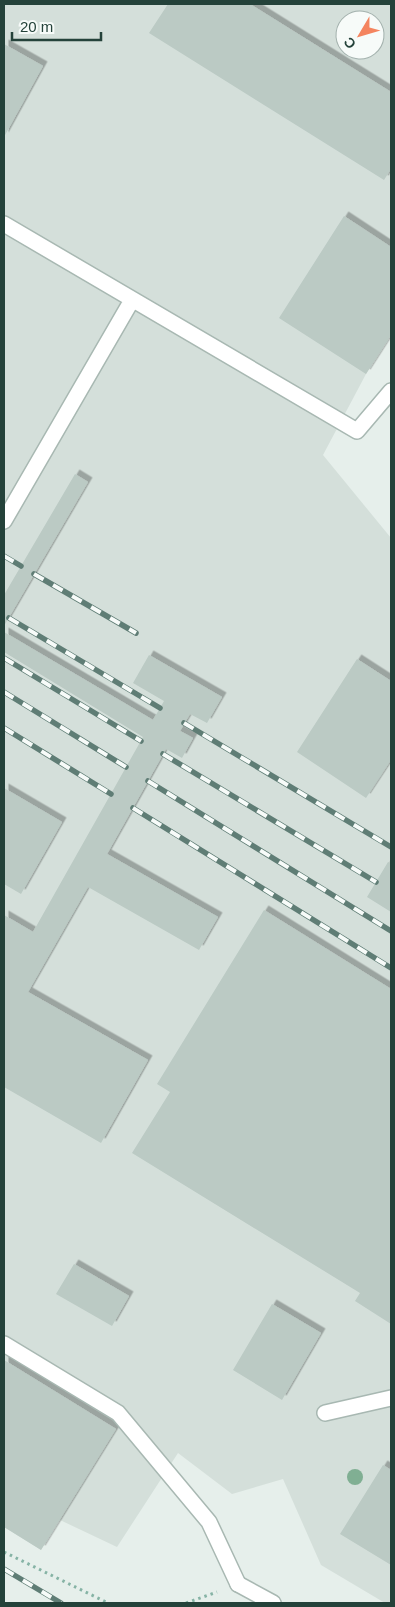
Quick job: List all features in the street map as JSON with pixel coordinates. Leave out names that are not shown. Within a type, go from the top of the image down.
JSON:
[{"type":"street","points":[[4,224],[357,431],[391,391]]},
{"type":"street","points":[[4,521],[132,300]]},
{"type":"street","points":[[4,1344],[118,1413],[209,1522],[238,1584],[273,1603]]},
{"type":"street","points":[[325,1414],[391,1398]]},
{"type":"path","points":[[4,1552],[108,1603]]},
{"type":"path","points":[[186,1603],[238,1584]]},
{"type":"shaded area","points":[[4,4],[391,4],[391,335],[366,374],[323,455],[391,538],[391,1603],[385,1603],[321,1565],[283,1479],[232,1494],[178,1453],[117,1547],[60,1520],[41,1550],[4,1527]]},
{"type":"building","points":[[168,4],[250,4],[335,57],[335,60],[340,60],[391,92],[391,169],[384,180],[149,33]]},
{"type":"building","points":[[4,44],[43,66],[4,137]]},
{"type":"building","points":[[344,216],[391,247],[391,335],[366,374],[279,318]]},
{"type":"building","points":[[75,474],[88,482],[4,626],[4,595]]},
{"type":"building","points":[[4,632],[153,720],[164,701],[133,683],[149,655],[222,697],[207,723],[190,714],[180,731],[193,738],[182,758],[166,749],[107,854],[218,917],[199,950],[88,887],[28,992],[148,1060],[101,1143],[4,1087],[4,915],[33,932],[143,737],[4,652]]},
{"type":"building","points":[[357,659],[391,681],[391,760],[366,798],[297,752]]},
{"type":"building","points":[[4,788],[62,822],[21,894],[4,884]]},
{"type":"building","points":[[388,862],[391,863],[391,912],[367,897]]},
{"type":"building","points":[[264,910],[391,989],[391,1324],[355,1301],[360,1293],[132,1153],[170,1092],[157,1084]]},
{"type":"building","points":[[74,1264],[129,1296],[112,1326],[56,1294]]},
{"type":"building","points":[[272,1304],[321,1333],[282,1400],[233,1370]]},
{"type":"building","points":[[4,1360],[116,1429],[41,1550],[4,1527]]},
{"type":"building","points":[[383,1465],[391,1470],[391,1565],[340,1534]]},
{"type":"railway","points":[[4,556],[21,566]]},
{"type":"railway","points":[[34,574],[136,633]]},
{"type":"railway","points":[[9,618],[160,708]]},
{"type":"railway","points":[[4,658],[141,741]]},
{"type":"railway","points":[[4,692],[126,767]]},
{"type":"railway","points":[[184,723],[391,847]]},
{"type":"railway","points":[[4,728],[111,794]]},
{"type":"railway","points":[[163,754],[376,882]]},
{"type":"railway","points":[[148,781],[391,931]]},
{"type":"railway","points":[[133,808],[391,968]]},
{"type":"railway","points":[[4,1569],[61,1603]]}]
